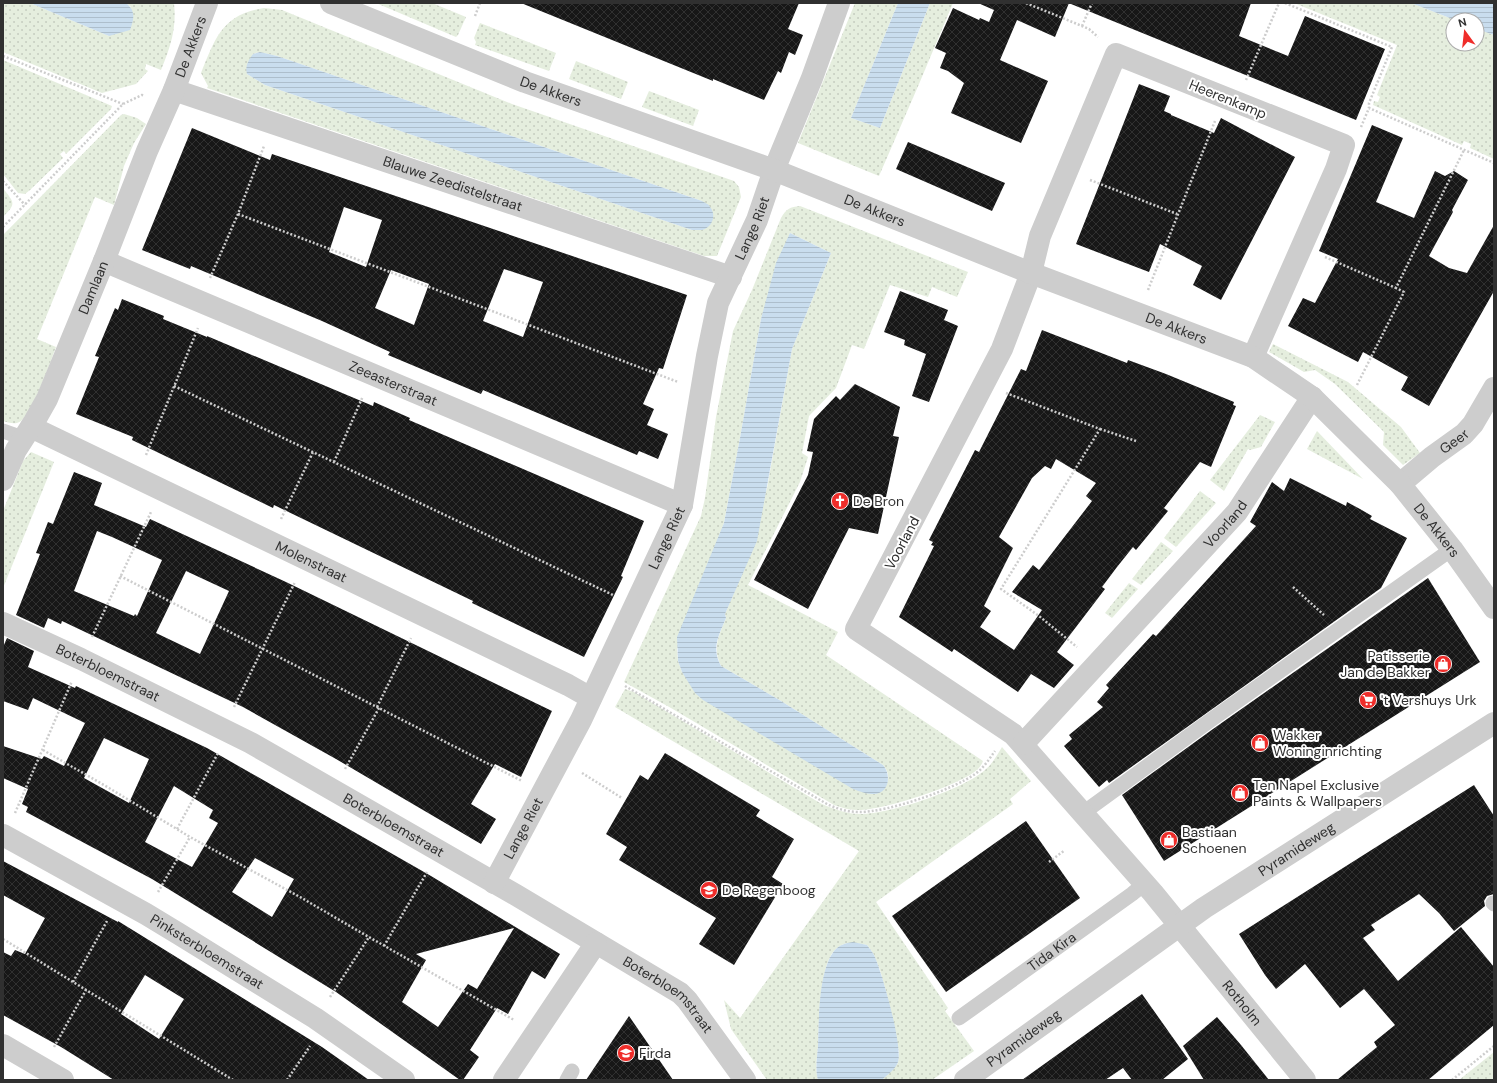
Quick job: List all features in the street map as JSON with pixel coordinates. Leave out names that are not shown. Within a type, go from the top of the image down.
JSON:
[{"type":"street","name":"De Akkers","points":[[174,90],[207,3]]},
{"type":"street","name":"De Akkers","points":[[331,3],[525,82],[774,170],[1031,273],[1252,357],[1312,396],[1400,484],[1446,554],[1494,608]]},
{"type":"street","points":[[774,170],[812,78],[839,3]]},
{"type":"street","name":"Heerenkamp","points":[[1031,273],[1040,236],[1116,54],[1344,145],[1336,169],[1252,357]]},
{"type":"street","name":"Damlaan","points":[[3,480],[16,450],[19,432],[47,399],[104,261],[144,158],[174,90]]},
{"type":"street","name":"Blauwe Zeedistelstraat","points":[[174,90],[731,278]]},
{"type":"street","name":"Lange Riet","points":[[494,883],[565,752],[682,505],[712,329],[718,303],[757,220],[774,170]]},
{"type":"street","name":"Zeeasterstraat","points":[[104,261],[682,505]]},
{"type":"street","name":"Voorland","points":[[1031,273],[1002,349],[856,629],[1013,734],[1092,807]]},
{"type":"street","name":"Geer","points":[[1400,484],[1432,457],[1464,434],[1473,424],[1494,388]]},
{"type":"street","name":"Voorland","points":[[1023,744],[1236,512],[1312,396]]},
{"type":"street","name":"Molenstraat","points":[[19,432],[568,685],[591,698]]},
{"type":"street","name":"Boterbloemstraat","points":[[3,623],[82,659],[251,743],[494,883],[683,996],[745,1080]]},
{"type":"street","name":"Pyramideweg","points":[[965,1080],[1213,902],[1494,723]]},
{"type":"street","points":[[1092,807],[1144,884],[1180,926]]},
{"type":"street","name":"Pinksterbloemstraat","points":[[8,826],[159,922],[315,1018],[404,1080]]},
{"type":"street","name":"Rotholm","points":[[1180,926],[1305,1080]]},
{"type":"street","points":[[504,1080],[596,943]]},
{"type":"street","points":[[3,1045],[63,1080]]},
{"type":"lane","points":[[1092,807],[1446,554]]},
{"type":"lane","name":"Tida Kira","points":[[959,1018],[1144,884]]},
{"type":"path","points":[[475,16],[480,3]]},
{"type":"path","points":[[1026,3],[1082,26],[1092,3]]},
{"type":"path","points":[[1148,290],[1178,214],[1231,100],[1279,3]]},
{"type":"path","points":[[1284,3],[1392,47],[1359,132]]},
{"type":"path","points":[[3,56],[123,104]]},
{"type":"path","points":[[3,227],[123,104],[142,96]]},
{"type":"path","points":[[1369,108],[1494,163]]},
{"type":"path","points":[[210,279],[238,214],[265,141]]},
{"type":"path","points":[[1396,288],[1464,150]]},
{"type":"path","points":[[1067,171],[1178,214]]},
{"type":"path","points":[[3,181],[25,205]]},
{"type":"path","points":[[238,214],[682,384]]},
{"type":"path","points":[[1302,247],[1404,292],[1357,385]]},
{"type":"path","points":[[143,461],[198,328]]},
{"type":"path","points":[[983,384],[1100,430],[1136,441]]},
{"type":"path","points":[[174,386],[619,598]]},
{"type":"path","points":[[334,462],[365,390]]},
{"type":"path","points":[[1098,664],[1039,616],[1001,589],[1100,430]]},
{"type":"path","points":[[278,526],[312,452]]},
{"type":"path","points":[[88,644],[152,507]]},
{"type":"path","points":[[120,576],[264,648],[527,784]]},
{"type":"path","points":[[231,713],[298,576]]},
{"type":"path","points":[[1293,587],[1339,629]]},
{"type":"path","points":[[341,775],[378,708],[414,632]]},
{"type":"path","points":[[8,826],[43,750],[74,675]]},
{"type":"path","points":[[623,684],[827,804],[852,812],[866,812],[885,808],[947,789],[980,771],[997,749]]},
{"type":"path","points":[[177,829],[221,747]]},
{"type":"path","points":[[43,750],[190,837],[300,897],[520,1024]]},
{"type":"path","points":[[580,773],[622,798]]},
{"type":"path","points":[[157,895],[190,837]]},
{"type":"path","points":[[1049,862],[1065,850]]},
{"type":"path","points":[[384,946],[431,866]]},
{"type":"path","points":[[73,982],[110,916]]},
{"type":"path","points":[[328,1000],[369,937]]},
{"type":"path","points":[[3,939],[234,1080]]},
{"type":"path","points":[[54,1049],[86,990]]},
{"type":"path","points":[[286,1080],[313,1041]]},
{"type":"path","points":[[1452,1080],[1494,1046]]},
{"type":"green space","points":[[3,3],[30,3],[109,36],[131,7],[126,3],[174,3],[174,29],[170,46],[161,70],[146,64],[145,69],[148,71],[136,84],[102,93],[3,52]]},
{"type":"green space","points":[[376,3],[432,3],[466,17],[456,37]]},
{"type":"green space","points":[[855,3],[898,3],[851,118],[880,128],[930,3],[953,3],[879,176],[798,143]]},
{"type":"green space","points":[[1294,3],[1411,3],[1445,16],[1445,52],[1485,52],[1485,32],[1494,35],[1494,159],[1470,148],[1471,144],[1464,141],[1462,145],[1373,105],[1374,101],[1378,102],[1380,97],[1377,95],[1397,45]]},
{"type":"green space","points":[[264,8],[282,10],[512,104],[734,181],[739,187],[741,197],[717,256],[704,256],[207,88],[208,86],[201,73],[216,38],[230,22],[250,11]],"holes":[[[259,52],[277,56],[702,201],[692,230],[265,85],[247,74],[253,54]]]},
{"type":"green space","points":[[480,23],[556,53],[549,71],[475,45],[476,42],[474,38]]},
{"type":"green space","points":[[3,60],[112,106],[111,109],[66,154],[64,151],[60,154],[63,158],[25,194],[18,193],[3,174]]},
{"type":"green space","points":[[576,61],[628,82],[621,99],[569,79]]},
{"type":"green space","points":[[649,91],[699,110],[693,126],[642,107]]},
{"type":"green space","points":[[124,114],[137,118],[146,124],[134,143],[124,166],[114,205],[95,197],[37,339],[56,347],[36,397],[26,416],[21,421],[10,423],[3,421],[3,235],[121,115]]},
{"type":"green space","points":[[3,188],[12,200],[12,206],[3,217]]},
{"type":"green space","points":[[800,206],[968,272],[957,297],[932,287],[928,297],[890,285],[864,349],[852,345],[836,388],[809,416],[802,453],[808,457],[800,482],[748,585],[838,632],[826,655],[983,761],[978,769],[969,776],[955,783],[902,802],[870,809],[852,810],[834,805],[671,708],[624,682],[701,516],[705,498],[716,417],[733,331],[752,290],[781,218],[785,212],[791,208]],"holes":[[[790,233],[831,253],[792,349],[767,488],[738,583],[725,614],[726,618],[721,630],[717,653],[721,666],[781,701],[883,765],[888,774],[887,782],[882,790],[873,794],[682,672],[678,661],[677,649],[724,523],[761,319]]]},
{"type":"green space","points":[[1273,344],[1348,382],[1401,427],[1420,453],[1403,465],[1383,445],[1384,432],[1335,384],[1315,370],[1304,372],[1269,352]]},
{"type":"green space","points":[[1260,415],[1275,422],[1261,447],[1250,450],[1248,449],[1224,491],[1210,480]]},
{"type":"green space","points":[[1317,431],[1363,479],[1307,449]]},
{"type":"green space","points":[[31,452],[54,462],[3,588],[3,511],[23,461]]},
{"type":"green space","points":[[1200,491],[1216,503],[1176,547],[1164,538]]},
{"type":"green space","points":[[1161,542],[1173,551],[1141,585],[1132,579]]},
{"type":"green space","points":[[1129,583],[1138,589],[1112,618],[1105,613]]},
{"type":"green space","points":[[625,689],[634,692],[820,803],[850,813],[861,814],[890,810],[945,792],[976,777],[993,762],[1002,747],[1031,781],[1010,799],[1013,804],[876,902],[948,1008],[945,1011],[974,1051],[932,1080],[882,1080],[898,1063],[899,1052],[887,995],[880,970],[873,953],[867,945],[846,943],[838,947],[830,958],[823,981],[816,1063],[818,1080],[767,1080],[731,1029],[724,1000],[740,1018],[859,851],[615,707]]},
{"type":"green space","points":[[1494,1052],[1494,1080],[1459,1080]]},
{"type":"water","points":[[30,3],[126,3],[133,12],[133,19],[130,30],[109,36]]},
{"type":"water","points":[[898,3],[930,3],[880,128],[851,118]]},
{"type":"water","points":[[1411,3],[1494,3],[1494,35],[1485,32],[1485,12],[1445,12],[1445,16]]},
{"type":"water","points":[[260,52],[277,56],[702,201],[709,205],[712,210],[713,217],[711,224],[706,229],[692,230],[265,85],[247,74],[246,71],[247,64],[253,54]]},
{"type":"water","points":[[790,233],[831,253],[792,349],[757,541],[725,614],[726,618],[716,647],[721,666],[781,701],[883,765],[886,769],[888,779],[887,784],[882,791],[872,794],[867,794],[853,789],[703,700],[695,693],[682,672],[678,661],[677,637],[724,523],[761,319],[776,263]]},
{"type":"water","points":[[853,942],[867,945],[878,964],[895,1026],[899,1054],[898,1062],[897,1065],[882,1080],[818,1080],[816,1068],[819,1010],[825,971],[834,951],[842,945]]},
{"type":"building","points":[[521,3],[799,3],[788,29],[803,35],[795,55],[789,52],[781,73],[778,71],[764,100],[713,79],[713,81]]},
{"type":"building","points":[[978,3],[1069,3],[1055,37],[1017,20],[1000,60],[1048,81],[1021,143],[951,113],[964,83],[948,71],[940,68],[946,53],[935,48],[953,8],[979,20],[980,18],[989,22],[994,10]]},
{"type":"building","points":[[1071,3],[1251,3],[1239,36],[1288,56],[1305,16],[1385,49],[1356,120]]},
{"type":"building","points":[[1139,84],[1170,96],[1164,111],[1171,115],[1214,133],[1221,118],[1295,157],[1221,300],[1193,285],[1202,266],[1160,244],[1149,272],[1076,244]]},
{"type":"building","points":[[1372,125],[1403,138],[1376,202],[1414,218],[1435,171],[1445,176],[1454,171],[1468,180],[1452,210],[1453,212],[1429,256],[1449,268],[1467,273],[1494,225],[1494,291],[1429,406],[1401,390],[1408,377],[1363,352],[1358,362],[1288,326],[1303,298],[1315,303],[1338,259],[1319,251]]},
{"type":"building","points":[[192,128],[270,160],[272,154],[687,295],[663,369],[659,368],[643,404],[654,409],[647,425],[668,434],[658,459],[639,451],[637,455],[483,390],[481,394],[388,355],[390,352],[322,321],[191,266],[190,269],[142,250]],"holes":[[[344,207],[382,220],[366,267],[329,252]],[[504,269],[543,282],[523,337],[483,321]],[[391,270],[429,284],[414,325],[375,308]]]},
{"type":"building","points":[[908,142],[1005,183],[992,211],[896,169]]},
{"type":"building","points":[[900,291],[948,310],[944,320],[958,326],[929,402],[912,396],[926,354],[904,345],[905,340],[884,332]]},
{"type":"building","points":[[122,299],[164,316],[163,319],[373,406],[374,402],[410,418],[409,420],[644,521],[621,576],[623,577],[584,657],[472,603],[473,601],[274,505],[273,508],[132,440],[133,437],[76,414],[99,357],[95,356],[115,308],[118,310]]},
{"type":"building","points":[[1042,330],[1127,363],[1128,360],[1166,374],[1234,402],[1233,405],[1236,406],[1211,467],[1200,462],[1164,508],[1168,511],[1136,550],[1133,547],[1117,567],[1102,587],[1105,589],[1057,652],[1074,665],[1054,688],[1031,674],[1018,692],[954,649],[952,652],[899,617],[934,546],[931,545],[933,542],[929,540],[975,450],[979,452],[1021,369],[1026,371]],"holes":[[[1056,459],[1096,483],[1086,496],[1092,501],[1039,570],[1033,565],[1012,592],[1042,610],[1014,650],[980,627],[991,611],[984,606],[1013,548],[999,537],[1032,478],[1045,466],[1051,469]]]},
{"type":"building","name":"De Bron","points":[[855,384],[900,407],[893,436],[899,437],[878,534],[849,528],[808,609],[754,580],[808,475],[813,452],[807,451],[814,419],[836,396],[840,400]]},
{"type":"building","points":[[74,472],[102,483],[94,505],[146,527],[150,519],[286,582],[552,711],[521,777],[495,764],[471,804],[496,819],[481,844],[336,759],[243,707],[62,621],[61,624],[48,618],[44,628],[16,615],[40,554],[36,553],[48,522],[53,524]],"holes":[[[97,531],[162,560],[137,616],[74,591]],[[186,571],[229,591],[200,654],[156,633]]]},
{"type":"building","points":[[1290,478],[1346,506],[1347,502],[1372,516],[1370,519],[1407,538],[1381,588],[1109,783],[1107,780],[1099,787],[1064,746],[1072,739],[1069,735],[1103,707],[1097,702],[1109,688],[1106,685],[1153,634],[1156,636],[1256,526],[1250,522],[1272,482],[1284,491]]},
{"type":"building","points":[[1428,578],[1480,662],[1164,861],[1122,795]]},
{"type":"building","points":[[7,638],[34,651],[28,667],[75,688],[76,686],[207,748],[431,876],[560,954],[545,979],[532,971],[508,1014],[497,1008],[470,1050],[479,1057],[463,1080],[460,1080],[336,992],[152,879],[26,812],[28,807],[22,804],[28,789],[3,778],[3,746],[42,759],[44,756],[64,766],[85,723],[33,698],[28,710],[3,701],[3,647]],"holes":[[[104,738],[149,759],[129,803],[84,778]],[[174,786],[213,810],[209,818],[218,823],[192,867],[145,842]],[[255,858],[294,879],[272,917],[232,892]],[[514,928],[477,989],[468,984],[438,1027],[402,1002],[426,960],[416,954]]]},
{"type":"building","points":[[665,753],[760,810],[756,816],[794,839],[772,877],[783,884],[734,965],[699,944],[716,918],[619,860],[627,847],[606,834],[640,775],[648,780]]},
{"type":"building","points":[[1474,785],[1494,816],[1494,894],[1487,896],[1484,901],[1485,906],[1454,931],[1439,913],[1419,894],[1371,925],[1375,930],[1363,938],[1398,981],[1461,927],[1494,967],[1494,1025],[1428,1080],[1337,1080],[1377,1047],[1374,1042],[1395,1025],[1364,989],[1340,1008],[1305,964],[1276,989],[1265,975],[1239,934]]},
{"type":"building","points":[[1026,821],[1080,898],[946,992],[892,916]]},
{"type":"building","points":[[3,861],[118,921],[322,1047],[369,1080],[114,1080],[61,1047],[3,1015],[3,952],[11,956],[15,950],[25,954],[45,918],[3,895]],"holes":[[[145,975],[184,999],[159,1039],[121,1014]]]},
{"type":"building","points":[[1142,994],[1188,1059],[1162,1080],[1132,1080],[1123,1068],[1105,1080],[1022,1080]]},
{"type":"building","points":[[629,1016],[673,1080],[586,1080]]},
{"type":"building","points":[[1217,1017],[1269,1080],[1204,1080],[1183,1046]]},
{"type":"place","name":"De Bron","points":[[840,501]]},
{"type":"place","name":"Patisserie Jan de Bakker","points":[[1443,664]]},
{"type":"place","name":"'t Vershuys Urk","points":[[1368,700]]},
{"type":"place","name":"Wakker Woninginrichting","points":[[1260,743]]},
{"type":"place","name":"Ten Napel Exclusive Paints & Wallpapers","points":[[1240,793]]},
{"type":"place","name":"Bastiaan Schoenen","points":[[1169,840]]},
{"type":"place","name":"De Regenboog","points":[[709,890]]},
{"type":"place","name":"Firda","points":[[626,1053]]}]
